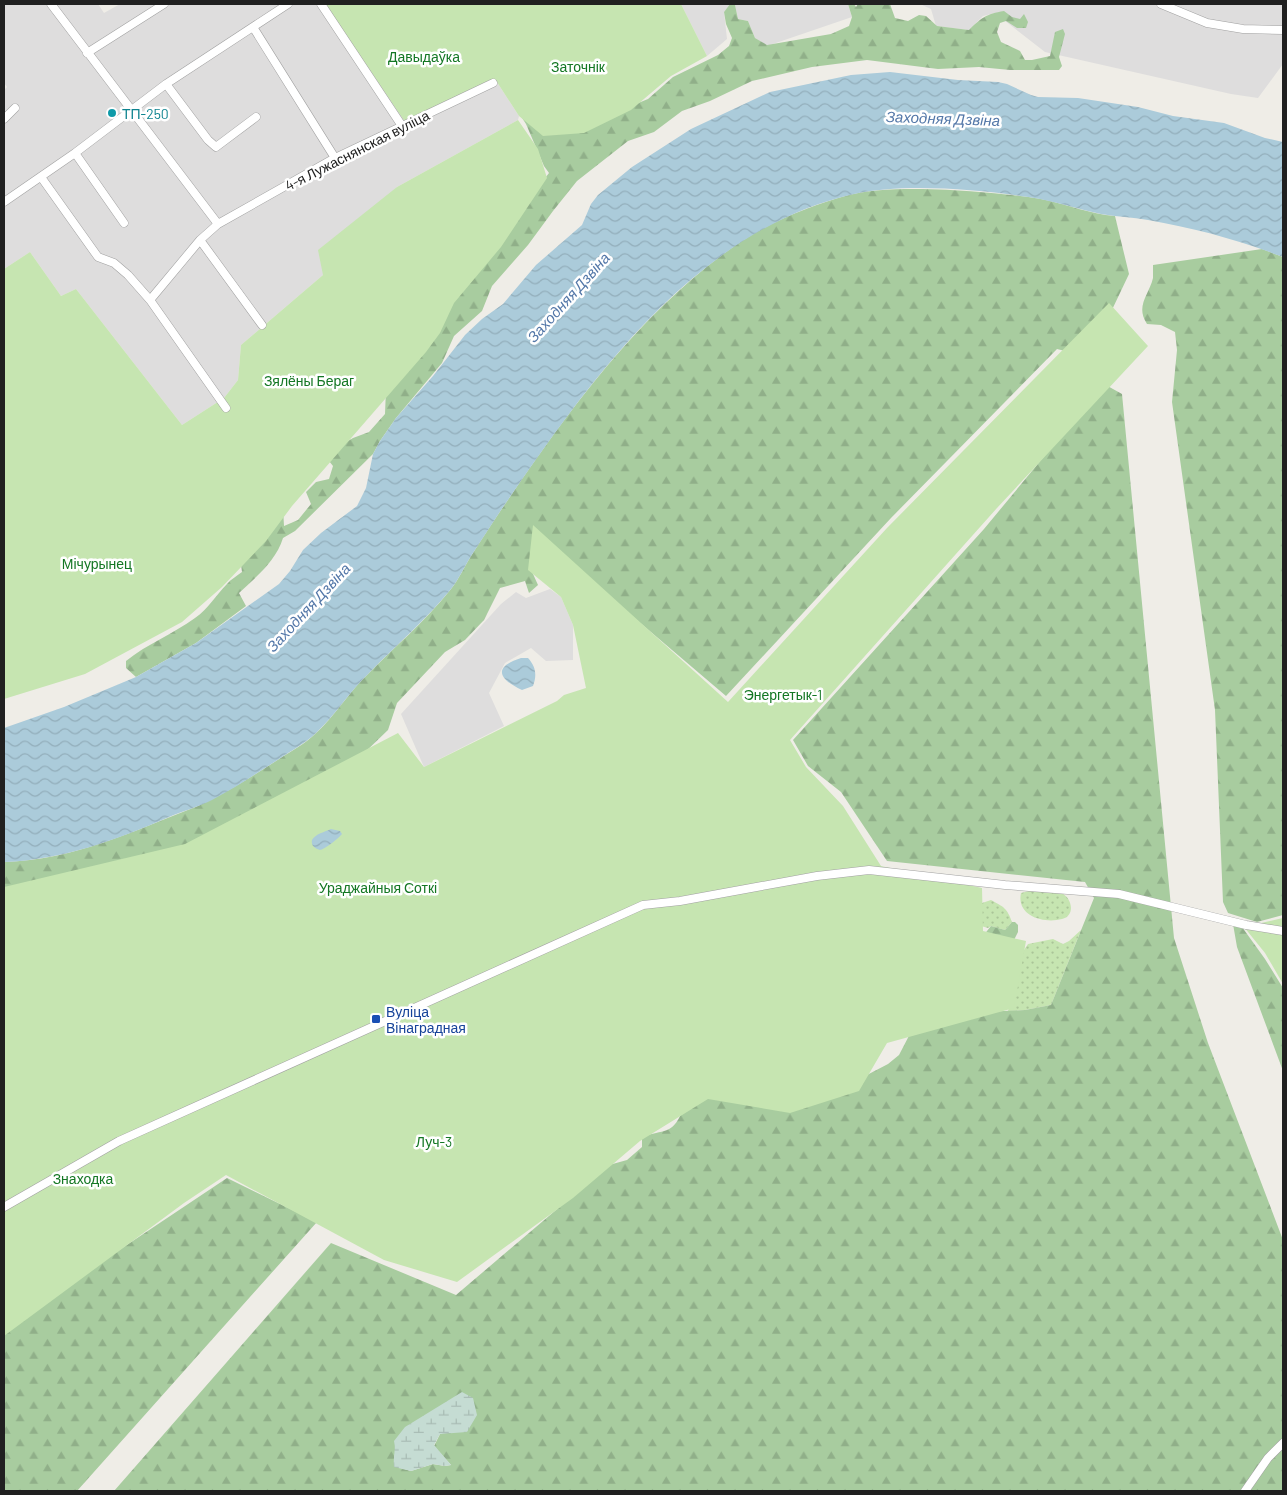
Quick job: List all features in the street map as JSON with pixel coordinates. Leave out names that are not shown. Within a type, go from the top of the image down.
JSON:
[{"type":"street","points":[[51,4],[218,224]]},
{"type":"street","points":[[87,53],[164,4]]},
{"type":"street","points":[[4,202],[41,178],[166,84],[288,4]]},
{"type":"street","points":[[321,4],[402,126]]},
{"type":"street","points":[[1161,4],[1207,23],[1243,29],[1283,30]]},
{"type":"street","points":[[253,27],[335,158]]},
{"type":"street","name":"4-я Лужаснянская вуліца","points":[[150,300],[200,240],[218,224],[335,158],[493,83]]},
{"type":"street","points":[[166,84],[208,140],[216,147],[256,117]]},
{"type":"street","points":[[4,119],[14,108]]},
{"type":"street","points":[[75,153],[124,223]]},
{"type":"street","points":[[41,178],[98,257],[114,263],[128,274],[150,300],[226,408]]},
{"type":"street","points":[[200,240],[262,325]]},
{"type":"street","points":[[4,1206],[82,1161],[138,1132],[643,905],[680,901],[817,876],[869,870],[1005,885],[1119,894],[1246,925],[1283,931]]},
{"type":"street","points":[[1245,1491],[1268,1458],[1283,1443]]},
{"type":"shaded area","points":[[4,4],[98,4],[104,13],[120,4],[325,4],[495,79],[519,116],[518,120],[397,187],[323,275],[241,345],[238,380],[224,398],[182,425],[76,289],[61,296],[30,252],[4,269],[4,90],[7,87],[4,83]]},
{"type":"shaded area","points":[[681,4],[730,4],[724,12],[727,39],[707,56]]},
{"type":"shaded area","points":[[732,4],[848,4],[852,17],[767,46],[755,38],[748,21],[738,19],[735,5]]},
{"type":"shaded area","points":[[920,4],[1283,4],[1283,64],[1258,98],[1231,94],[1045,52],[995,13],[983,16],[969,30],[936,26],[931,9]]},
{"type":"shaded area","points":[[550,589],[561,597],[573,625],[573,660],[546,661],[531,648],[505,663],[489,693],[504,726],[424,767],[401,714],[501,604],[516,592],[526,598]]},
{"type":"green space","points":[[325,4],[681,4],[707,56],[671,76],[631,110],[584,133],[543,136],[519,116],[495,79],[405,122]]},
{"type":"green space","points":[[730,4],[735,5],[738,19],[748,21],[755,38],[767,45],[831,34],[849,26],[852,17],[848,4],[854,4],[856,7],[858,4],[890,4],[895,18],[908,21],[919,15],[926,16],[937,26],[969,30],[988,15],[1004,11],[1012,17],[1020,19],[1024,14],[1028,22],[1026,28],[1017,28],[1006,21],[1000,23],[997,32],[1001,42],[1020,51],[1025,60],[1032,60],[1050,56],[1055,32],[1063,29],[1065,34],[1059,57],[1062,66],[1059,70],[1010,70],[979,67],[938,69],[867,60],[812,67],[752,81],[710,101],[682,111],[654,132],[628,141],[577,181],[528,245],[492,286],[482,311],[454,336],[442,363],[396,418],[373,454],[295,531],[283,538],[276,554],[259,575],[239,593],[246,606],[196,643],[136,677],[126,668],[126,661],[187,624],[204,610],[229,582],[242,572],[240,556],[283,508],[284,526],[298,520],[311,504],[306,492],[316,482],[329,479],[333,466],[329,461],[331,451],[353,438],[369,432],[385,414],[386,389],[443,309],[549,173],[544,166],[526,124],[502,87],[592,122],[648,99],[673,77],[718,55],[729,46],[732,38],[726,24],[724,12]]},
{"type":"green space","points":[[518,120],[538,149],[547,178],[501,247],[454,303],[440,333],[426,352],[292,506],[266,541],[222,587],[182,622],[85,674],[4,699],[4,269],[30,252],[61,296],[76,289],[182,425],[224,398],[238,380],[241,345],[323,275],[318,250],[397,187]]},
{"type":"green space","points":[[923,189],[982,192],[1041,199],[1115,216],[1129,274],[1110,314],[1069,352],[1057,349],[891,518],[726,696],[537,535],[529,565],[538,585],[529,593],[525,581],[500,588],[484,620],[465,640],[445,652],[397,703],[388,730],[360,757],[205,840],[4,896],[4,862],[55,856],[79,850],[103,843],[198,806],[249,778],[311,738],[358,685],[420,624],[451,589],[482,538],[526,473],[608,365],[670,299],[704,269],[752,234],[807,209],[858,193]]},
{"type":"green space","points":[[1262,249],[1283,257],[1283,915],[1257,922],[1228,913],[1223,902],[1215,710],[1172,402],[1177,350],[1175,332],[1161,325],[1147,324],[1142,312],[1153,278],[1153,265]]},
{"type":"green space","points":[[1109,303],[1148,346],[997,508],[790,740],[806,767],[843,806],[881,866],[982,888],[983,931],[1026,941],[1014,1008],[887,1043],[859,1091],[790,1113],[708,1099],[640,1141],[573,1198],[457,1282],[384,1260],[226,1175],[184,1203],[4,1336],[4,887],[185,844],[398,733],[424,767],[557,701],[564,695],[586,688],[573,625],[561,597],[528,570],[533,525],[728,702],[887,528]]},
{"type":"green space","points":[[1104,384],[1122,394],[1174,938],[1208,1043],[1283,1240],[1283,1491],[114,1491],[331,1243],[456,1295],[609,1165],[627,1160],[642,1147],[642,1137],[671,1128],[682,1112],[665,1102],[865,1076],[888,1064],[899,1055],[912,1030],[985,1012],[1025,1010],[1051,1005],[1094,898],[1085,882],[887,861],[841,792],[808,766],[793,740],[984,529]],"holes":[[[477,1415],[440,1434],[434,1446],[451,1465],[433,1464],[411,1471],[394,1466],[396,1450]]]},
{"type":"green space","points":[[1033,890],[1058,892],[1065,895],[1070,902],[1071,911],[1066,917],[1055,920],[1040,919],[1027,913],[1021,901],[1021,893]]},
{"type":"green space","points":[[991,900],[1005,908],[1010,917],[1012,922],[1005,930],[991,926],[988,928],[981,926],[982,903]]},
{"type":"green space","points":[[1283,918],[1283,984],[1265,953],[1244,927]]},
{"type":"green space","points":[[1012,922],[1018,925],[1018,932],[1014,940],[983,936],[991,926],[1005,930]]},
{"type":"green space","points":[[1233,924],[1242,927],[1283,988],[1283,1071],[1237,947]]},
{"type":"green space","points":[[1081,930],[1051,1005],[1008,1011],[1022,953],[1028,944],[1053,939],[1063,944]]},
{"type":"green space","points":[[227,1178],[317,1222],[77,1491],[4,1491],[4,1329],[16,1319]]},
{"type":"green space","points":[[462,1392],[473,1398],[477,1415],[467,1432],[440,1434],[434,1445],[451,1465],[433,1464],[411,1471],[394,1467],[394,1441],[405,1427]]},
{"type":"water","name":"Заходняя Дзвіна","points":[[890,72],[958,80],[998,82],[1038,97],[1078,98],[1138,107],[1173,116],[1224,123],[1265,138],[1283,142],[1283,257],[1233,240],[1182,227],[1142,219],[1101,214],[1040,199],[972,190],[898,188],[875,190],[854,194],[796,213],[744,241],[695,276],[650,318],[570,412],[501,510],[451,589],[421,622],[362,680],[313,736],[238,785],[201,805],[109,841],[68,853],[4,862],[4,728],[64,707],[136,677],[196,643],[279,584],[303,550],[321,533],[357,506],[366,488],[373,454],[396,418],[433,376],[465,335],[482,319],[503,304],[536,265],[582,225],[591,204],[598,195],[632,167],[691,129],[770,92],[851,75]]},
{"type":"water","points":[[521,658],[528,658],[533,665],[535,675],[533,686],[522,690],[508,682],[502,673],[506,665]]},
{"type":"water","points":[[331,829],[340,831],[342,834],[322,849],[315,848],[312,843],[314,837]]},
{"type":"place","name":"ТП-250","points":[[112,113]]},
{"type":"place","name":"Вуліца Вінаградная","points":[[376,1019]]},
{"type":"park label","name":"Давыдаўка","points":[[424,56]]},
{"type":"park label","name":"Заточнік","points":[[578,66]]},
{"type":"park label","name":"Зялёны Бераг","points":[[309,380]]},
{"type":"park label","name":"Мічурынец","points":[[97,563]]},
{"type":"park label","name":"Энергетык-1","points":[[783,694]]},
{"type":"park label","name":"Ураджайныя Соткі","points":[[378,887]]},
{"type":"park label","name":"Луч-3","points":[[434,1141]]},
{"type":"park label","name":"Знаходка","points":[[83,1178]]}]
